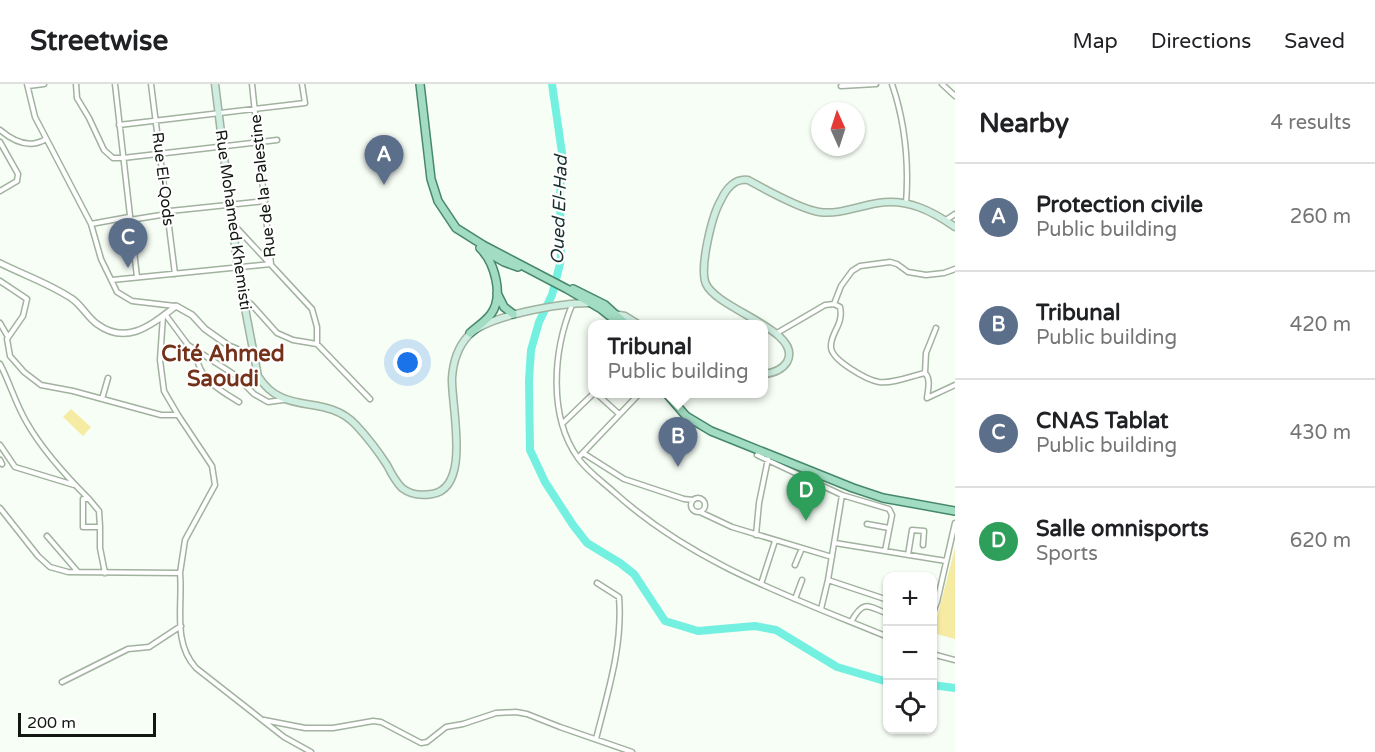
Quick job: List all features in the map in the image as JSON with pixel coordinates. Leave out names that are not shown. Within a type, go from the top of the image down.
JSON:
[{"type":"main road","name":"Rue Mohamed Khemisti","points":[[215,84],[238,266],[253,356],[258,376],[265,387],[284,400]]},
{"type":"main road","points":[[284,400],[319,405],[347,417],[373,444],[400,486],[406,490],[417,494],[436,493],[448,485],[455,469],[456,431],[452,377],[457,352],[470,333],[492,312],[496,278],[491,261],[480,248],[456,228],[438,201],[431,179],[420,84]]},
{"type":"main road","points":[[756,320],[723,303],[706,283],[704,258],[719,202],[727,189],[737,181],[745,179],[808,209],[821,212],[860,208],[877,203],[906,204],[921,207],[955,226]]},
{"type":"main road","points":[[468,237],[570,291],[615,320]]},
{"type":"main road","points":[[480,248],[509,265],[535,272]]},
{"type":"main road","points":[[496,278],[501,269],[509,265],[522,265]]},
{"type":"main road","points":[[496,291],[501,302],[513,315]]},
{"type":"main road","points":[[561,306],[571,300],[570,291]]},
{"type":"main road","points":[[570,291],[588,296],[605,305],[622,320]]},
{"type":"main road","points":[[470,333],[491,322],[513,315],[572,304],[591,303]]},
{"type":"main road","points":[[607,314],[625,316],[632,320]]},
{"type":"main road","points":[[768,327],[777,333],[788,347],[788,358],[781,368],[768,373]]},
{"type":"main road","points":[[673,398],[684,410],[717,432],[769,457],[883,498],[955,511]]},
{"type":"street","points":[[44,84],[28,85],[35,117],[90,224],[101,259],[117,292],[132,301],[176,306],[192,315],[205,329],[229,346],[253,356]]},
{"type":"street","points":[[76,84],[77,98],[104,150],[113,158],[277,140]]},
{"type":"street","points":[[115,84],[137,276]]},
{"type":"street","name":"Rue El-Qods","points":[[151,84],[176,274]]},
{"type":"street","name":"Rue de la Palestine","points":[[252,84],[271,264],[312,309],[319,334],[317,344]]},
{"type":"street","points":[[119,125],[304,103],[302,84]]},
{"type":"street","points":[[841,86],[876,84]]},
{"type":"street","points":[[892,84],[901,111],[908,182],[906,204]]},
{"type":"street","points":[[942,84],[955,96]]},
{"type":"street","points":[[0,130],[10,139],[25,144],[39,143],[46,139]]},
{"type":"street","points":[[0,142],[18,174],[17,181],[0,191]]},
{"type":"street","points":[[90,224],[265,201]]},
{"type":"street","points":[[946,220],[955,214]]},
{"type":"street","points":[[234,225],[271,264]]},
{"type":"street","points":[[834,304],[841,286],[852,271],[860,266],[890,262],[908,272],[926,275],[955,269]]},
{"type":"street","points":[[0,263],[43,281],[74,299],[97,324],[116,334],[129,334],[146,327],[176,306]]},
{"type":"street","points":[[112,280],[271,264]]},
{"type":"street","points":[[0,281],[27,299],[23,316],[7,339],[10,356],[24,372],[41,385],[73,391],[161,415],[178,415]]},
{"type":"street","points":[[243,300],[251,304],[278,333],[293,340],[317,344],[370,399]]},
{"type":"street","points":[[572,304],[563,333],[557,387],[562,423],[578,458],[659,530],[705,557],[795,599],[883,635]]},
{"type":"street","points":[[777,333],[825,304],[834,304],[840,307],[841,314],[840,324],[830,346],[837,359],[865,377],[879,382],[925,373]]},
{"type":"street","points":[[164,315],[188,345],[236,375],[254,394],[268,402],[284,400]]},
{"type":"street","points":[[164,315],[160,360],[164,391],[213,466],[216,485],[184,540],[180,573],[183,648],[188,659],[196,668],[284,737],[311,752]]},
{"type":"street","points":[[0,323],[8,337]]},
{"type":"street","points":[[936,328],[926,353],[927,399],[955,385]]},
{"type":"street","points":[[202,354],[198,363],[201,372],[217,389],[239,402]]},
{"type":"street","points":[[0,364],[26,422],[48,454],[99,511],[100,548],[105,573]]},
{"type":"street","points":[[102,399],[108,378]]},
{"type":"street","points":[[562,423],[590,398]]},
{"type":"street","points":[[600,398],[618,414]]},
{"type":"street","points":[[578,458],[634,398]]},
{"type":"street","points":[[0,445],[15,467],[76,486]]},
{"type":"street","points":[[583,453],[624,479],[692,503],[702,500],[711,516]]},
{"type":"street","points":[[757,455],[769,457],[842,495],[889,509],[892,515],[885,551]]},
{"type":"street","points":[[756,535],[759,503],[769,457]]},
{"type":"street","points":[[820,609],[828,580],[842,495]]},
{"type":"street","points":[[89,499],[83,499],[83,527],[100,527]]},
{"type":"street","points":[[692,503],[694,511],[711,516],[726,525],[832,557]]},
{"type":"street","points":[[700,512],[704,507]]},
{"type":"street","points":[[0,508],[38,556],[50,567],[79,573],[180,573]]},
{"type":"street","points":[[937,596],[955,523]]},
{"type":"street","points":[[867,524],[889,528]]},
{"type":"street","points":[[908,555],[912,530],[924,531],[923,545]]},
{"type":"street","points":[[47,536],[79,573]]},
{"type":"street","points":[[761,584],[775,541]]},
{"type":"street","points":[[834,543],[946,561]]},
{"type":"street","points":[[795,565],[802,548]]},
{"type":"street","points":[[795,599],[802,579]]},
{"type":"street","points":[[828,580],[883,598]]},
{"type":"street","points":[[596,739],[620,642],[619,597],[597,583]]},
{"type":"street","points":[[851,622],[859,608],[863,606],[883,612]]},
{"type":"street","points":[[62,682],[128,649],[149,647],[181,626]]},
{"type":"street","points":[[937,655],[955,660]]},
{"type":"street","points":[[264,720],[305,728],[333,728],[381,722],[421,743],[427,742],[446,727],[496,713],[516,712],[632,752]]},
{"type":"shaded area","points":[[71,409],[91,427],[83,436],[63,417]]},
{"type":"shaded area","points":[[955,548],[955,639],[937,634],[937,618]]},
{"type":"waterway","name":"Oued El-Had","points":[[552,84],[562,153],[561,260],[552,295],[539,322],[531,350],[529,380],[530,450],[545,482],[587,543],[634,574],[665,621],[698,631],[755,626],[776,630],[837,667],[883,681]]},
{"type":"waterway","name":"Oued El-Had","points":[[937,686],[955,688]]},
{"type":"place","name":"Protection civile","points":[[384,185]]},
{"type":"place","name":"CNAS Tablat","points":[[128,268]]},
{"type":"place","name":"Tribunal","points":[[678,467]]},
{"type":"place","name":"Salle omnisports","points":[[806,521]]},
{"type":"district","name":"Cité Ahmed Saoudi","points":[[223,366]]}]
